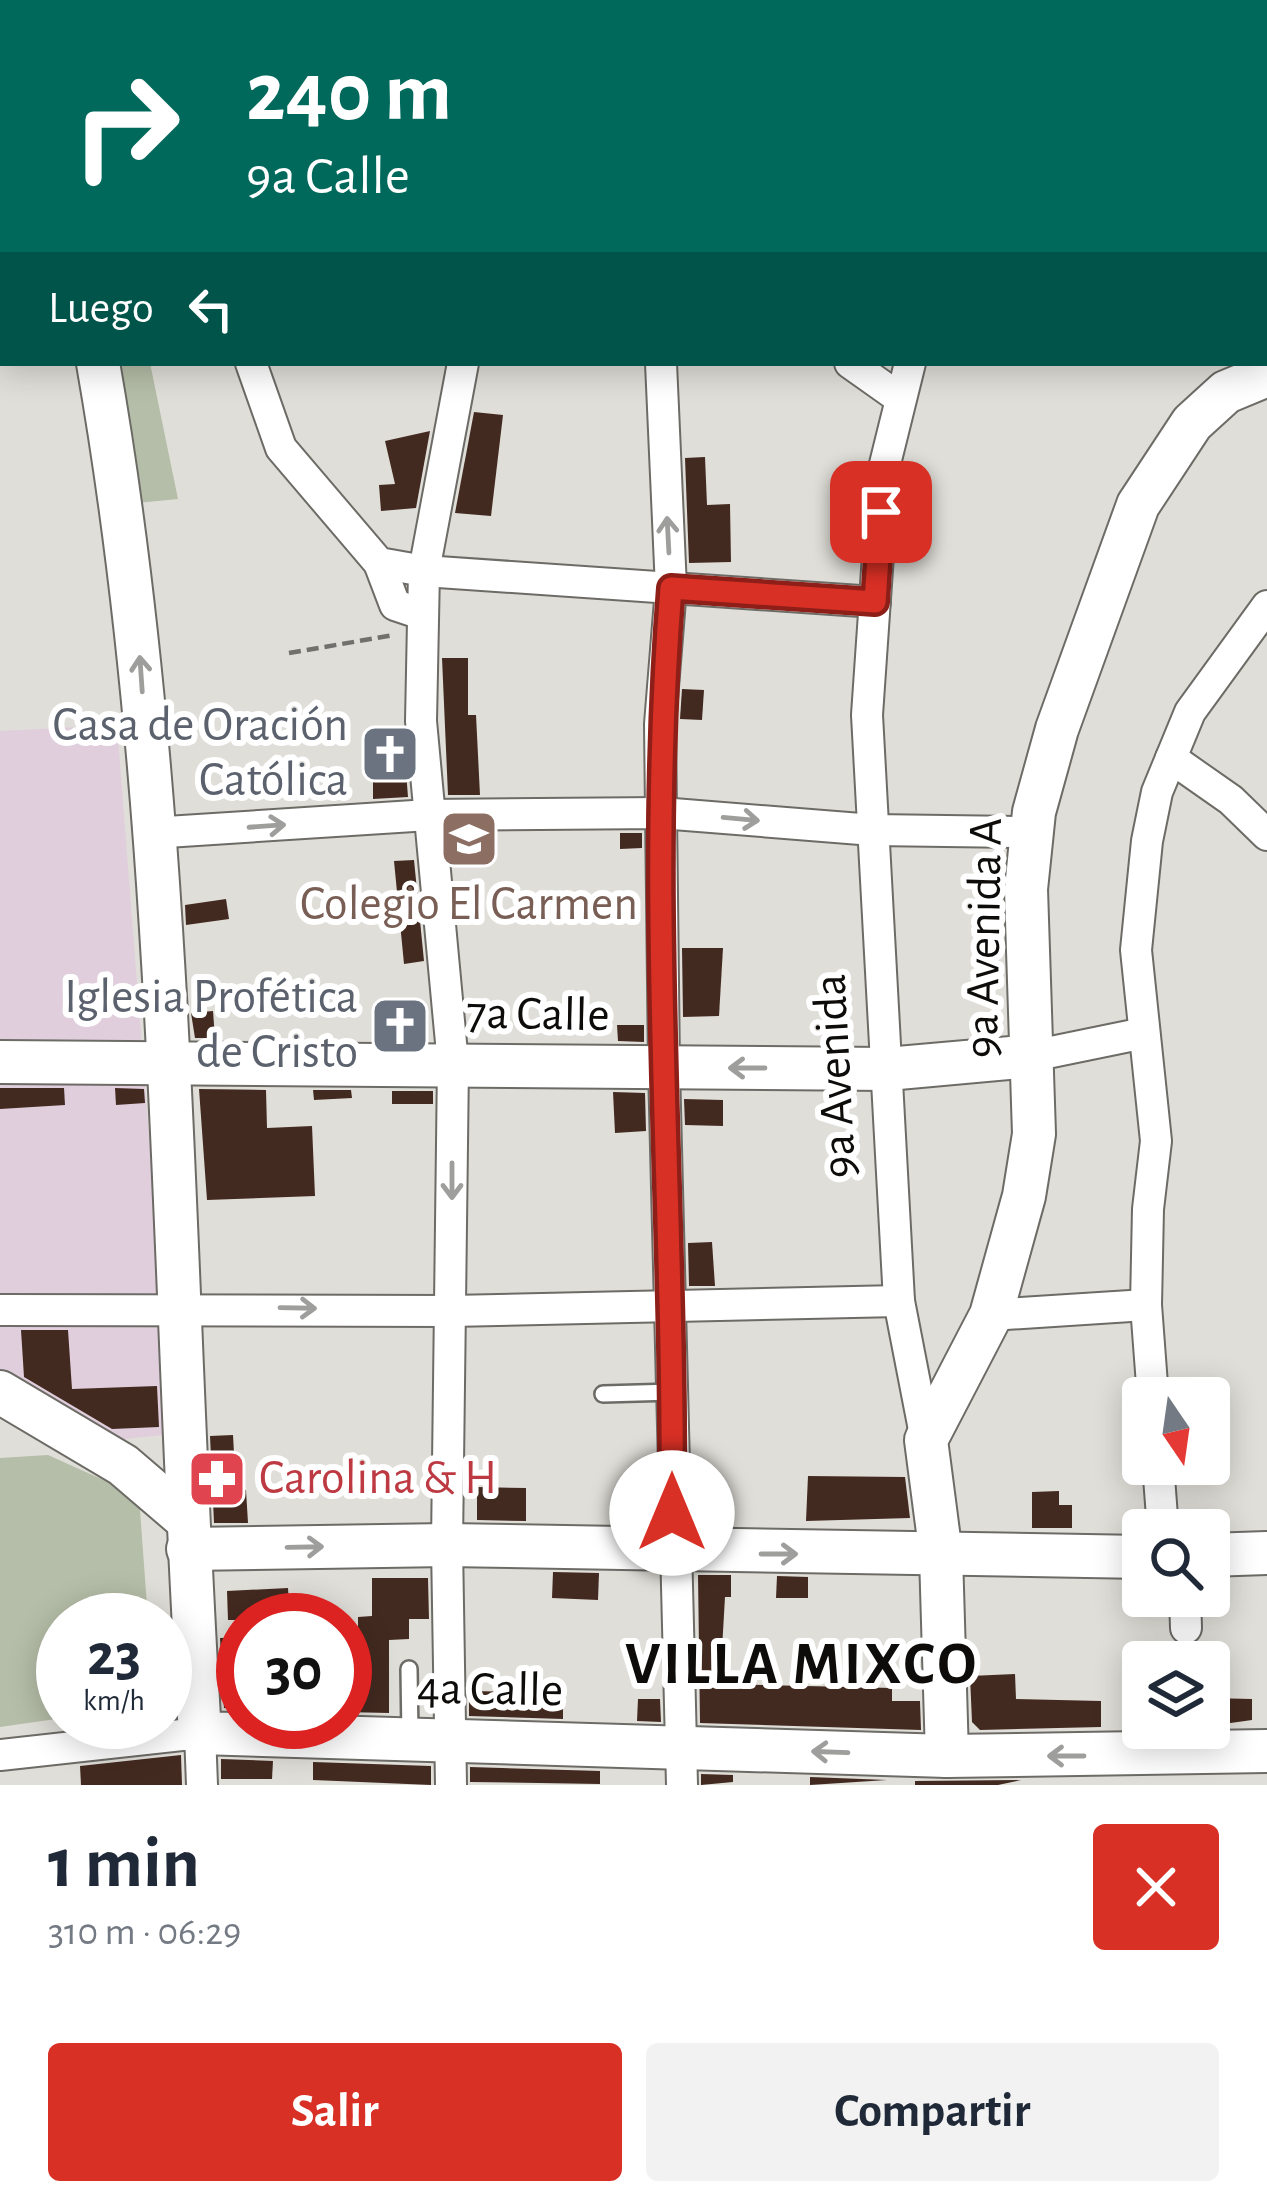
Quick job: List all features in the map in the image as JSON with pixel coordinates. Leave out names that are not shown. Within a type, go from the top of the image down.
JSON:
[{"type":"street","points":[[98,366],[140,654],[182,1306],[187,1534],[202,1785]]},
{"type":"street","points":[[252,366],[281,448],[379,563],[395,605],[423,622]]},
{"type":"street","points":[[451,1785],[431,1740],[447,1545],[453,1064],[421,721],[424,571],[462,366]]},
{"type":"street","points":[[661,366],[671,588],[660,724],[664,1067],[674,1305],[672,1553],[681,1765]]},
{"type":"street","points":[[854,366],[898,398]]},
{"type":"street","name":"9a Avenida","points":[[909,366],[884,468],[867,715],[899,1301],[926,1440],[941,1555],[947,1771]]},
{"type":"street","name":"9a Avenida A","points":[[926,1440],[991,1315],[1024,1196],[1034,1133],[1029,856],[1057,729],[1138,505],[1163,459],[1226,392],[1267,375]]},
{"type":"street","points":[[379,563],[424,571],[875,602]]},
{"type":"street","points":[[1151,1377],[1146,1305],[1156,1141],[1136,950],[1147,841],[1190,712],[1267,606]]},
{"type":"street","points":[[1171,758],[1231,800],[1267,836]]},
{"type":"street","points":[[151,833],[429,815],[661,813],[873,830],[1023,832]]},
{"type":"street","name":"7a Calle","points":[[0,1062],[887,1069],[1032,1056],[1144,1033]]},
{"type":"street","points":[[0,1310],[182,1306],[451,1311],[899,1301]]},
{"type":"street","points":[[991,1315],[1146,1305]]},
{"type":"street","points":[[0,1392],[123,1466],[187,1534],[672,1553],[1122,1557]]},
{"type":"street","points":[[123,1466],[186,1454]]},
{"type":"street","points":[[1230,1554],[1267,1553]]},
{"type":"street","points":[[1186,1617],[1186,1628]]},
{"type":"street","name":"4a Calle","points":[[0,1755],[200,1733],[431,1740],[681,1765],[947,1771],[1168,1770],[1267,1751]]},
{"type":"lane","points":[[603,1394],[673,1392]]},
{"type":"lane","points":[[409,1669],[431,1740]]},
{"type":"path","points":[[289,653],[423,622]]},
{"type":"shaded area","points":[[117,725],[172,1434],[115,1440],[0,1377],[0,731]]},
{"type":"green space","points":[[113,366],[151,366],[178,499],[137,503]]},
{"type":"green space","points":[[48,1455],[139,1496],[146,1593],[36,1593],[36,1722],[0,1727],[0,1458]]},
{"type":"building","points":[[474,412],[503,415],[491,516],[455,513]]},
{"type":"building","points":[[430,431],[416,508],[381,511],[379,485],[395,484],[385,441]]},
{"type":"building","points":[[705,457],[707,505],[730,504],[731,562],[689,563],[685,458]]},
{"type":"building","points":[[442,658],[468,658],[468,715],[476,715],[480,795],[448,795]]},
{"type":"building","points":[[682,689],[704,690],[702,720],[680,719]]},
{"type":"building","points":[[373,745],[404,745],[408,797],[373,799]]},
{"type":"building","points":[[620,833],[642,833],[642,848],[620,849]]},
{"type":"building","name":"Colegio El Carmen","points":[[451,834],[487,834],[488,849],[453,850]]},
{"type":"building","points":[[414,860],[424,961],[404,964],[394,861]]},
{"type":"building","points":[[226,899],[229,919],[186,925],[185,905]]},
{"type":"building","points":[[682,948],[723,948],[719,1016],[683,1017]]},
{"type":"building","points":[[213,1011],[215,1038],[195,1038],[191,1013]]},
{"type":"building","points":[[617,1025],[644,1025],[644,1042],[618,1041]]},
{"type":"building","points":[[0,1088],[64,1088],[65,1105],[0,1109]]},
{"type":"building","points":[[115,1088],[144,1089],[145,1103],[116,1105]]},
{"type":"building","points":[[199,1089],[266,1090],[267,1128],[312,1126],[315,1196],[207,1200]]},
{"type":"building","points":[[313,1090],[351,1090],[352,1098],[314,1100]]},
{"type":"building","points":[[392,1091],[433,1091],[433,1104],[392,1104]]},
{"type":"building","points":[[613,1092],[645,1093],[646,1131],[615,1133]]},
{"type":"building","points":[[684,1099],[723,1100],[723,1126],[685,1125]]},
{"type":"building","points":[[712,1242],[715,1286],[689,1286],[688,1243]]},
{"type":"building","points":[[21,1330],[68,1330],[72,1389],[157,1386],[159,1427],[112,1429],[24,1377]]},
{"type":"building","points":[[233,1435],[236,1490],[246,1490],[248,1523],[214,1523],[210,1436]]},
{"type":"building","points":[[808,1476],[905,1477],[910,1518],[806,1521]]},
{"type":"building","points":[[477,1487],[526,1488],[526,1521],[477,1520]]},
{"type":"building","points":[[627,1489],[655,1489],[656,1523],[627,1523]]},
{"type":"building","points":[[1059,1491],[1059,1505],[1072,1505],[1072,1528],[1032,1528],[1032,1492]]},
{"type":"building","points":[[553,1572],[599,1573],[598,1600],[552,1598]]},
{"type":"building","points":[[698,1575],[731,1575],[731,1597],[725,1597],[720,1684],[892,1688],[892,1701],[920,1701],[921,1730],[700,1723]]},
{"type":"building","points":[[777,1576],[808,1577],[808,1598],[776,1598]]},
{"type":"building","points":[[372,1578],[428,1578],[429,1619],[409,1619],[409,1639],[389,1640],[389,1713],[372,1713]]},
{"type":"building","points":[[288,1588],[288,1593],[227,1593]]},
{"type":"building","points":[[1015,1674],[1016,1699],[1101,1701],[1101,1727],[980,1730],[972,1722],[970,1676]]},
{"type":"building","points":[[469,1691],[563,1693],[563,1719],[469,1716]]},
{"type":"building","points":[[1230,1698],[1252,1699],[1252,1720],[1230,1723]]},
{"type":"building","points":[[638,1699],[660,1699],[661,1722],[637,1721]]},
{"type":"building","points":[[181,1755],[182,1785],[81,1785],[80,1766]]},
{"type":"building","points":[[221,1759],[273,1761],[272,1779],[221,1779]]},
{"type":"building","points":[[313,1762],[431,1766],[431,1785],[313,1780]]},
{"type":"building","points":[[470,1767],[600,1771],[600,1784],[470,1782]]},
{"type":"building","points":[[701,1774],[733,1775],[733,1782],[701,1785]]},
{"type":"building","points":[[810,1777],[887,1780],[810,1785]]},
{"type":"building","points":[[1021,1780],[998,1785],[915,1785],[915,1781]]},
{"type":"place","name":"Casa de Oración Católica","points":[[390,754]]},
{"type":"place","name":"Colegio El Carmen","points":[[469,839]]},
{"type":"place","name":"Iglesia Profética de Cristo","points":[[400,1026]]},
{"type":"place","name":"Carolina & H","points":[[217,1479]]},
{"type":"district","name":"VILLA MIXCO","points":[[802,1665]]},
{"type":"route","points":[[672,1513],[674,1305],[664,1067],[660,724],[671,588],[875,602],[881,512]]}]
